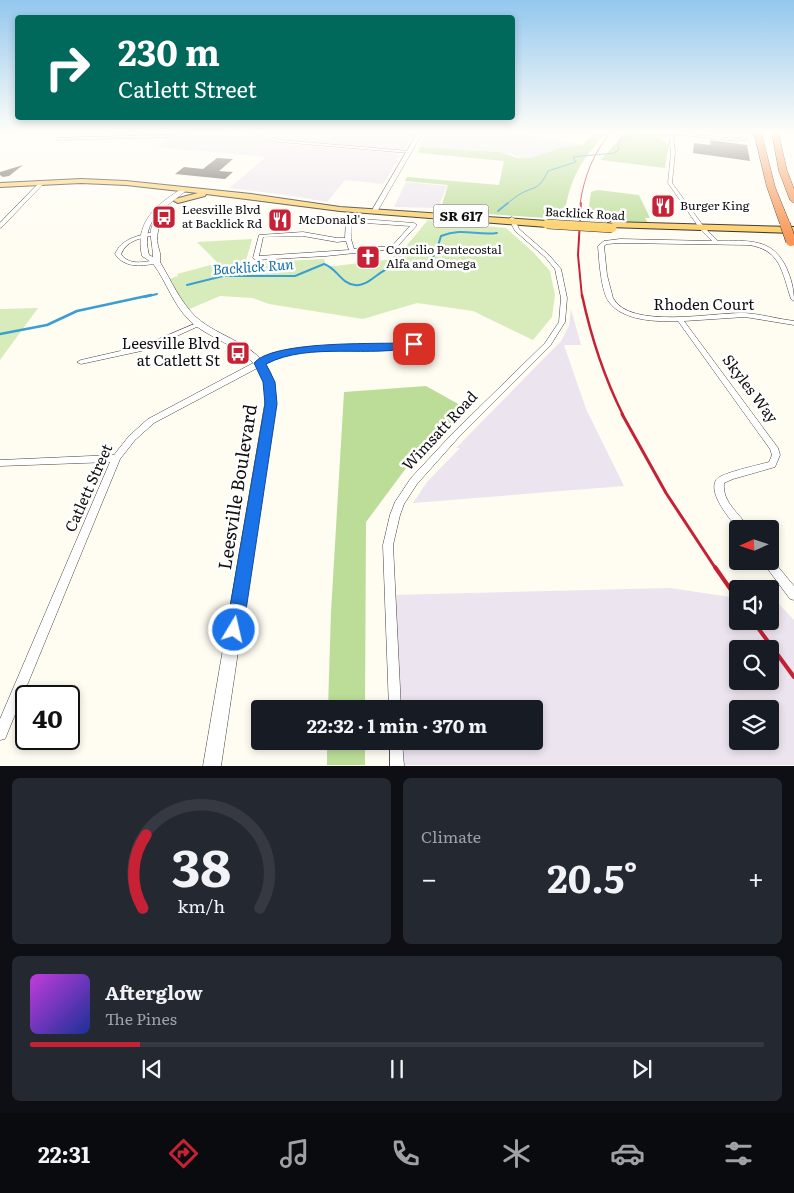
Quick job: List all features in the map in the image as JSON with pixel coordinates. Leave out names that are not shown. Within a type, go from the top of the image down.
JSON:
[{"type":"highway","points":[[767,168],[771,187],[785,224],[793,238]]},
{"type":"highway","points":[[782,168],[794,200]]},
{"type":"highway","points":[[790,168],[794,186]]},
{"type":"main road","name":"Backlick Road","points":[[0,185],[104,181],[188,189],[374,212],[793,238]]},
{"type":"main road","points":[[152,185],[172,193],[175,200],[196,195],[222,193]]},
{"type":"street","points":[[371,221],[374,212],[400,168]]},
{"type":"street","points":[[671,168],[670,183],[712,242],[756,243],[770,248],[780,258],[794,299]]},
{"type":"street","points":[[0,226],[43,182]]},
{"type":"street","points":[[188,189],[152,217],[142,236],[146,256],[156,262],[181,305],[199,324],[237,346],[260,363]]},
{"type":"street","points":[[156,262],[158,254],[153,234],[162,215],[175,200]]},
{"type":"street","points":[[348,239],[337,240],[303,234],[261,236],[256,258],[352,251],[396,246],[414,224],[349,220],[348,239],[352,251]]},
{"type":"street","name":"Wimsatt Road","points":[[394,700],[388,553],[391,530],[400,502],[414,481],[454,436],[548,344],[562,322],[564,298],[558,269],[548,256],[520,233],[512,221]]},
{"type":"street","points":[[153,234],[142,236],[124,244],[119,250],[118,256],[124,261],[132,263],[156,262]]},
{"type":"street","name":"Rhoden Court","points":[[712,242],[613,241],[603,243],[601,246],[609,296],[617,306],[645,318],[746,315],[794,323]]},
{"type":"street","name":"Skyles Way","points":[[679,318],[769,440],[776,455],[775,461],[767,468],[730,476],[720,481],[719,492],[722,499],[737,520]]},
{"type":"street","points":[[81,362],[144,348],[199,324]]},
{"type":"street","name":"Catlett Street","points":[[0,734],[116,458],[128,440],[151,421],[272,357],[296,351],[400,346],[424,340]]},
{"type":"street","name":"Leesville Boulevard","points":[[212,766],[271,404],[269,382],[260,363]]},
{"type":"street","points":[[0,463],[116,458]]},
{"type":"street","points":[[775,570],[794,595]]},
{"type":"street","points":[[396,750],[397,766]]},
{"type":"shaded area","points":[[253,168],[393,168],[383,184],[345,180],[327,202],[229,188]]},
{"type":"shaded area","points":[[406,182],[447,186],[438,208],[394,207]]},
{"type":"shaded area","points":[[571,309],[581,345],[564,345],[586,409],[624,486],[413,503],[427,482],[460,448],[456,448],[561,341],[569,326]]},
{"type":"shaded area","points":[[670,588],[729,597],[729,630],[779,630],[779,604],[794,620],[794,765],[392,765],[392,750],[543,750],[543,700],[391,700],[390,595]]},
{"type":"green space","points":[[503,168],[580,168],[569,192],[564,219],[440,211],[448,185],[405,181],[407,177],[499,185]]},
{"type":"green space","points":[[598,190],[639,195],[650,218],[645,218],[648,223],[587,221],[591,192]]},
{"type":"green space","points":[[428,220],[506,228],[533,252],[550,271],[555,295],[552,317],[533,340],[473,311],[417,303],[363,319],[269,304],[253,298],[220,296],[185,311],[166,280],[178,276],[177,274],[218,263],[197,242],[252,239],[244,268],[257,268],[259,264],[265,262],[324,259],[326,266],[335,266],[394,259],[392,253],[402,251]]},
{"type":"green space","points":[[38,308],[0,360],[0,309]]},
{"type":"green space","points":[[426,386],[469,410],[415,456],[366,522],[365,700],[328,700],[331,612],[344,392]]},
{"type":"green space","points":[[327,750],[365,750],[365,765],[327,765]]},
{"type":"building","points":[[20,168],[9,176],[3,177],[0,175],[0,172]]},
{"type":"building","points":[[183,168],[223,168],[219,171],[233,172],[225,179],[175,174]]},
{"type":"building","name":"McDonald's","points":[[289,215],[288,224],[271,225],[273,216]]},
{"type":"waterway","name":"Backlick Run","points":[[506,204],[520,194],[537,187],[548,171],[558,168]]},
{"type":"waterway","name":"Backlick Run","points":[[498,211],[508,203]]},
{"type":"waterway","name":"Backlick Run","points":[[187,285],[223,276],[295,276],[324,264],[346,282],[360,285],[388,268],[417,266],[426,263],[434,255],[441,236],[456,232],[497,233]]},
{"type":"waterway","name":"Backlick Run","points":[[145,297],[157,294]]},
{"type":"waterway","name":"Backlick Run","points":[[0,334],[47,325],[77,311],[151,295]]},
{"type":"railway","points":[[580,204],[589,168]]},
{"type":"railway","points":[[581,203],[578,255],[582,297]]},
{"type":"railway","points":[[582,295],[599,357],[623,415]]},
{"type":"railway","points":[[622,414],[666,493],[716,569]]},
{"type":"railway","points":[[715,567],[729,587]]},
{"type":"railway","points":[[760,630],[794,677]]},
{"type":"place","name":"Burger King","points":[[663,206]]},
{"type":"place","name":"Leesville Blvd at Backlick Rd","points":[[164,217]]},
{"type":"place","name":"McDonald's","points":[[280,220]]},
{"type":"place","name":"Concilio Pentecostal Alfa and Omega","points":[[368,257]]},
{"type":"place","name":"Leesville Blvd at Catlett St","points":[[238,353]]},
{"type":"route","points":[[234,630],[271,404],[269,382],[265,370],[260,363],[283,353],[303,350],[414,344]]}]
